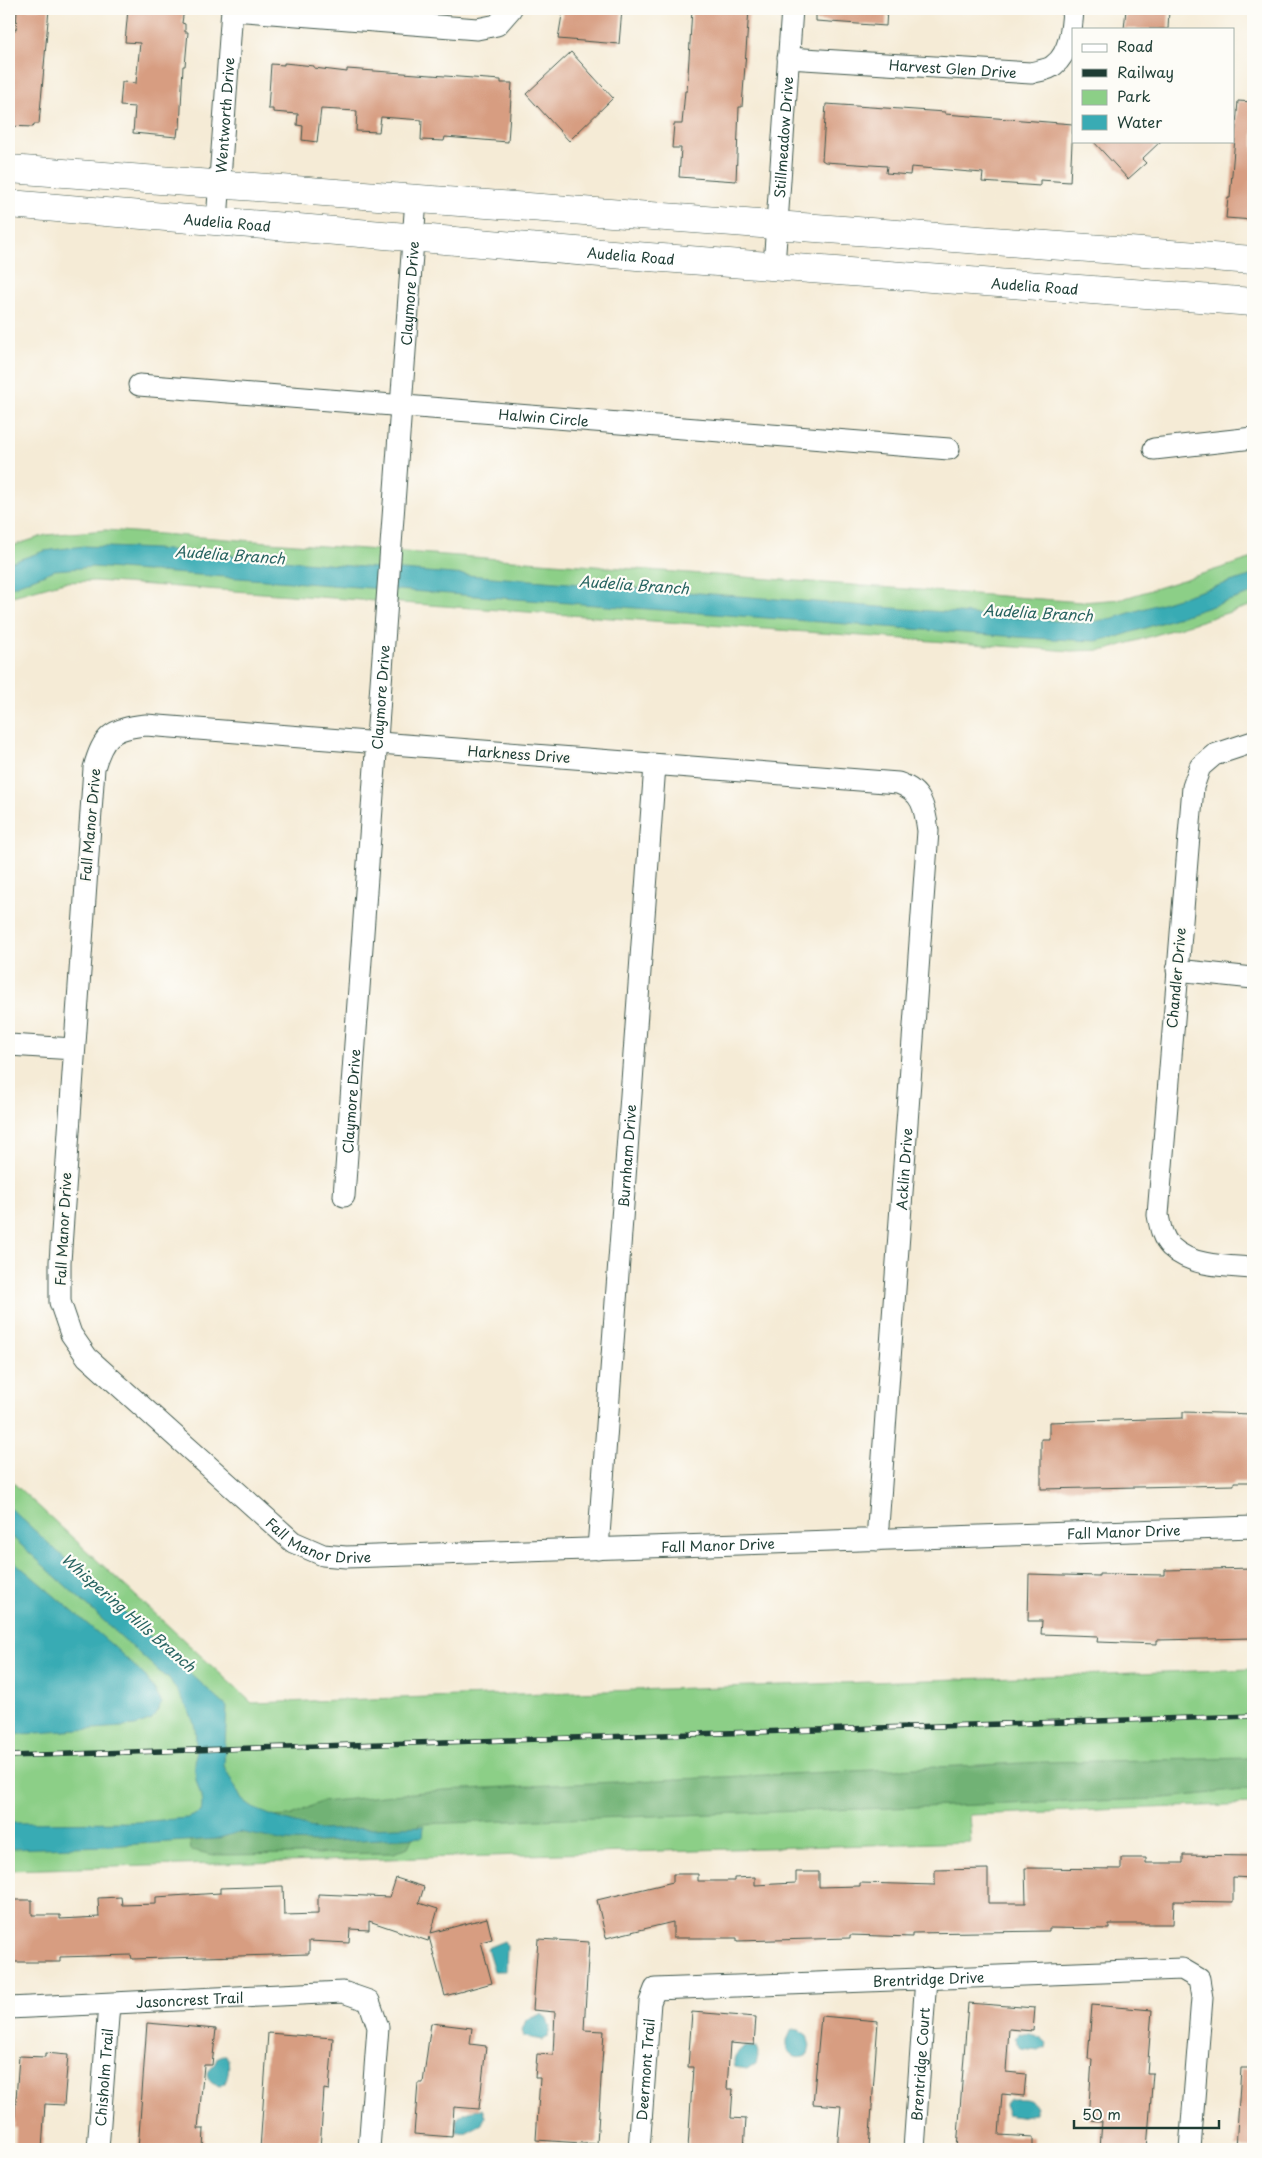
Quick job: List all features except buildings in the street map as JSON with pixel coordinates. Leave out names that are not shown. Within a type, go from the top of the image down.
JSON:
[{"type":"main road","points":[[9,169],[1253,260]]},
{"type":"main road","name":"Audelia Road","points":[[9,204],[774,266],[1253,302]]},
{"type":"street","points":[[232,9],[476,29],[497,25],[510,9]]},
{"type":"street","name":"Wentworth Drive","points":[[216,221],[232,9]]},
{"type":"street","name":"Stillmeadow Drive","points":[[774,266],[792,9]]},
{"type":"street","name":"Harvest Glen Drive","points":[[788,58],[1031,73],[1054,66],[1066,49],[1072,26],[1073,9]]},
{"type":"street","name":"Claymore Drive","points":[[344,1196],[416,199]]},
{"type":"street","name":"Halwin Circle","points":[[140,385],[402,404],[949,449]]},
{"type":"street","points":[[1154,449],[1253,438]]},
{"type":"street","name":"Harkness Drive","points":[[114,732],[130,726],[146,725],[898,783],[910,787],[919,797]]},
{"type":"street","name":"Fall Manor Drive","points":[[114,732],[100,746],[94,768],[60,1262],[60,1302],[70,1334],[87,1357],[293,1542],[323,1555],[346,1557],[1253,1527]]},
{"type":"street","name":"Chandler Drive","points":[[1253,742],[1214,755],[1200,767],[1193,787],[1158,1215],[1161,1232],[1171,1247],[1188,1257],[1214,1265],[1253,1268]]},
{"type":"street","name":"Burnham Drive","points":[[598,1549],[655,765]]},
{"type":"street","name":"Acklin Drive","points":[[877,1540],[928,831],[926,813],[919,797]]},
{"type":"street","points":[[1177,970],[1253,978]]},
{"type":"street","points":[[9,1045],[74,1048]]},
{"type":"street","name":"Brentridge Drive","points":[[655,1989],[1182,1969],[1199,1979],[1202,1998],[1190,2149]]},
{"type":"street","name":"Brentridge Court","points":[[914,2149],[926,1978]]},
{"type":"street","name":"Deermont Trail","points":[[639,2149],[650,2002],[655,1989]]},
{"type":"street","name":"Jasoncrest Trail","points":[[9,2008],[343,1992],[369,2001],[378,2027],[369,2149]]},
{"type":"street","name":"Chisholm Trail","points":[[98,2149],[109,2004]]},
{"type":"green space","points":[[106,530],[1082,602],[1122,599],[1253,558],[1253,605],[1106,650],[1071,651],[95,581],[64,582],[9,597],[9,547],[46,535]]},
{"type":"green space","points":[[9,1479],[252,1703],[1253,1669],[1253,1804],[969,1815],[971,1842],[9,1870]]},
{"type":"green space","points":[[1253,1758],[1253,1789],[1155,1799],[419,1824],[408,1847],[394,1853],[214,1855],[191,1850],[189,1831],[263,1817],[290,1816],[321,1802],[444,1790],[1045,1762]]},
{"type":"water","points":[[84,546],[156,549],[350,566],[1086,623],[1113,618],[1253,575],[1253,593],[1120,636],[1096,641],[1031,638],[93,567],[55,570],[9,588],[9,563],[44,551]]},
{"type":"water","points":[[9,1507],[227,1707],[224,1766],[242,1800],[255,1809],[278,1818],[320,1830],[424,1826],[423,1837],[319,1842],[286,1841],[239,1832],[216,1839],[107,1846],[9,1849],[9,1823],[137,1822],[187,1818],[201,1812],[202,1801],[195,1776],[196,1739],[194,1723],[188,1709],[168,1677],[164,1676],[9,1534]]},
{"type":"water","points":[[9,1557],[113,1646],[146,1677],[162,1703],[152,1720],[135,1726],[9,1735]]},
{"type":"water","points":[[504,1941],[507,1946],[506,1971],[494,1971],[487,1948]]},
{"type":"water","points":[[541,2014],[547,2018],[550,2027],[548,2037],[543,2040],[524,2037],[522,2030],[526,2020]]},
{"type":"water","points":[[792,2029],[799,2030],[807,2035],[810,2046],[808,2055],[796,2057],[787,2050],[787,2040]]},
{"type":"water","points":[[1019,2033],[1041,2038],[1047,2043],[1046,2048],[1038,2051],[1021,2049],[1015,2037]]},
{"type":"water","points":[[743,2047],[757,2047],[759,2054],[756,2063],[747,2069],[735,2067],[734,2064],[735,2056]]},
{"type":"water","points":[[226,2055],[228,2058],[228,2069],[225,2083],[220,2086],[211,2082],[207,2073],[216,2063],[218,2057]]},
{"type":"water","points":[[1009,2099],[1029,2100],[1037,2108],[1034,2114],[1019,2117],[1007,2115],[1005,2104]]},
{"type":"water","points":[[482,2109],[485,2116],[482,2124],[465,2133],[457,2132],[456,2120],[459,2117],[468,2112]]},
{"type":"railway","points":[[9,1756],[1253,1716]]},
{"type":"water label","name":"Audelia Branch","points":[[230,554]]},
{"type":"water label","name":"Audelia Branch","points":[[634,584]]},
{"type":"water label","name":"Audelia Branch","points":[[1038,612]]},
{"type":"water label","name":"Whispering Hills Branch","points":[[129,1612]]}]
